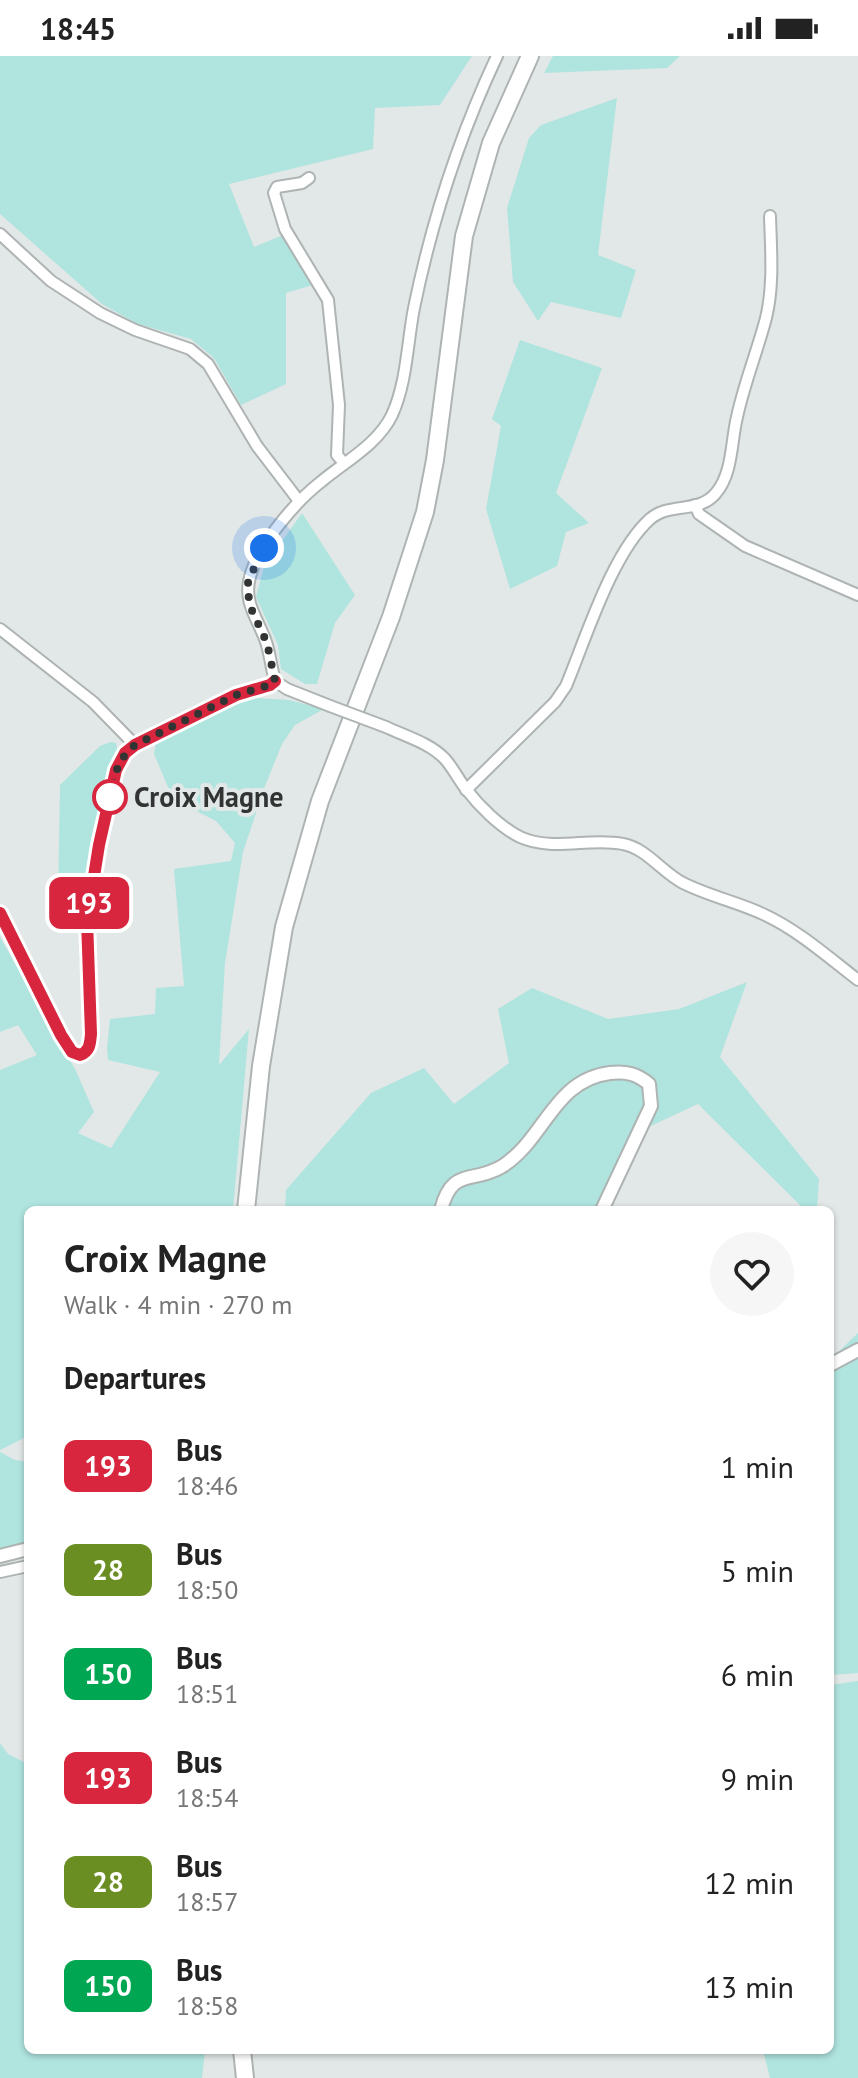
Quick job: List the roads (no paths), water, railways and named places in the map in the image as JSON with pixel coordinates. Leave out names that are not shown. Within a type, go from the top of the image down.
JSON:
[{"type":"main road","points":[[246,1206],[271,997],[294,888],[328,776],[391,617],[417,538],[435,460],[464,236],[491,143],[530,56]]},
{"type":"main road","points":[[254,1206],[256,1123]]},
{"type":"main road","points":[[234,2054],[236,2078]]},
{"type":"main road","points":[[242,2054],[245,2078]]},
{"type":"street","points":[[497,56],[456,153],[437,211],[413,311],[402,384],[391,416],[376,438],[299,501],[264,548],[248,581],[249,604],[267,643],[275,681],[287,689],[386,727],[438,753],[466,790],[498,822],[519,836],[554,844],[615,843],[639,850],[686,885],[784,925],[858,980]]},
{"type":"street","points":[[309,178],[302,183],[277,187],[274,193],[285,229],[328,300],[339,405],[337,455],[344,463]]},
{"type":"street","points":[[466,790],[555,702],[566,686],[623,555],[650,519],[663,510],[701,505],[716,493],[727,471],[740,405],[766,317],[772,277],[770,216]]},
{"type":"street","points":[[0,234],[51,281],[100,313],[135,330],[190,349],[208,364],[257,446],[299,501]]},
{"type":"street","points":[[695,505],[699,514],[745,546],[858,595]]},
{"type":"street","points":[[0,629],[93,702],[135,745]]},
{"type":"street","points":[[0,913],[61,1035],[72,1052],[84,1053],[89,1048],[91,1034],[86,950],[90,889],[116,770],[125,753],[135,745],[236,695],[275,681]]},
{"type":"street","points":[[442,1206],[446,1192],[453,1184],[500,1167],[527,1144],[564,1094],[578,1083],[599,1074],[622,1071],[649,1084],[651,1106],[604,1206]]},
{"type":"street","points":[[834,1363],[858,1350]]},
{"type":"street","points":[[0,1556],[24,1550]]},
{"type":"street","points":[[0,1572],[24,1567]]},
{"type":"place","name":"Croix Magne","points":[[110,797]]}]
